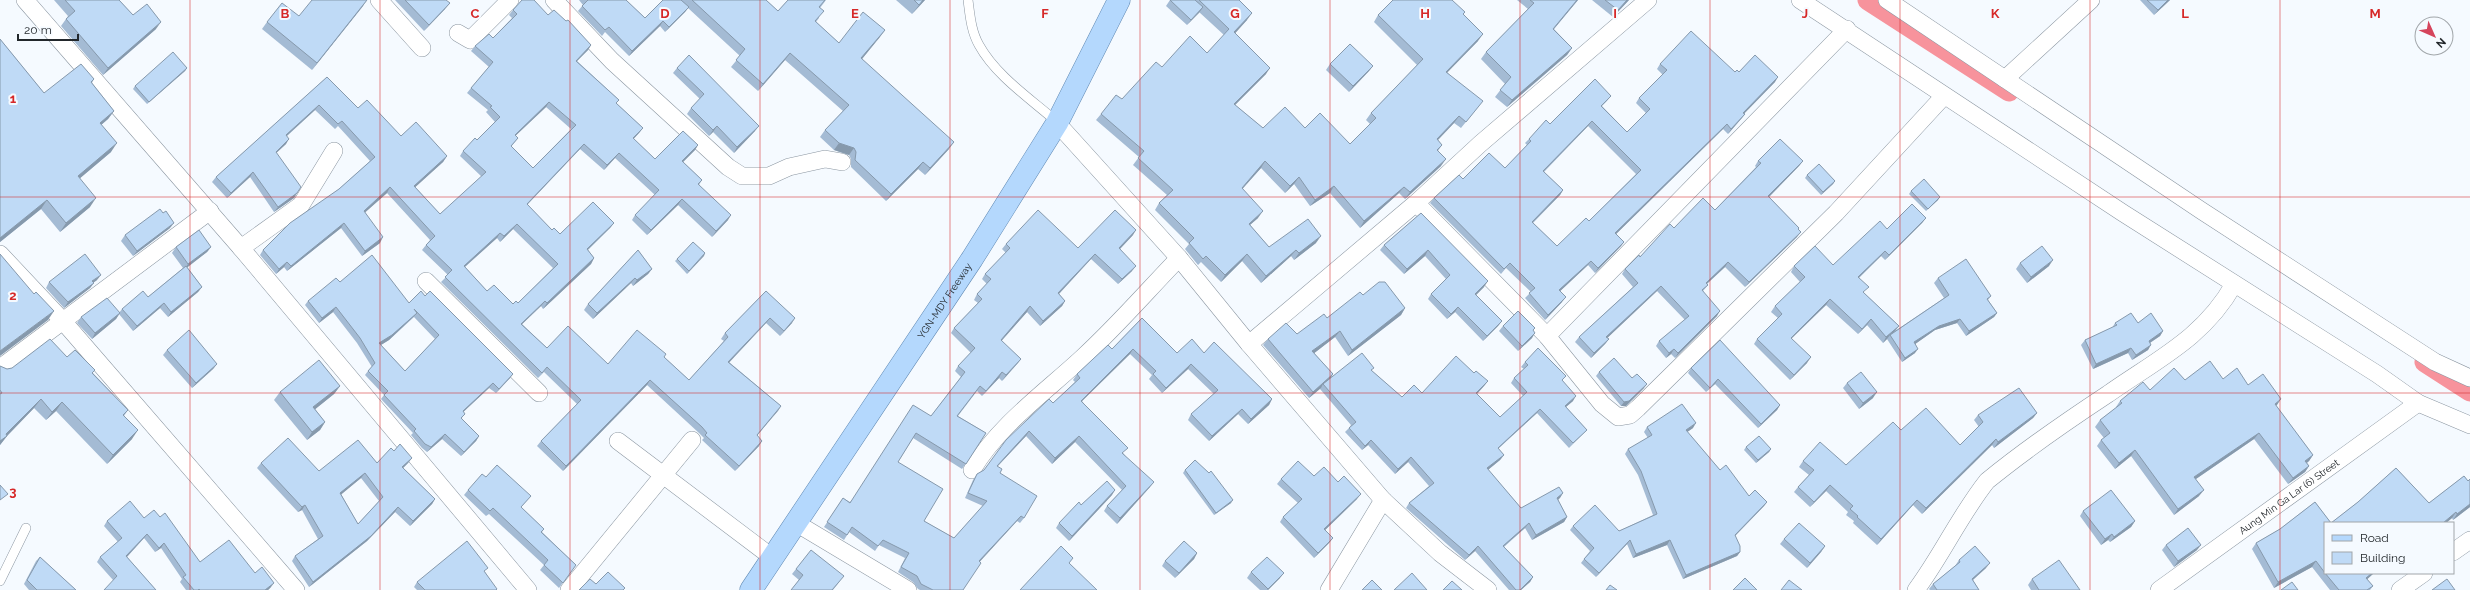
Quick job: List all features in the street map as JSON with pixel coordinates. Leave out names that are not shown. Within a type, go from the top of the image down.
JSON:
[{"type":"main road","name":"YGN-MDY Freeway","points":[[751,590],[972,259],[1057,123],[1119,0]]},
{"type":"street","points":[[25,0],[210,211],[528,590]]},
{"type":"street","points":[[379,0],[422,48]]},
{"type":"street","points":[[458,33],[470,40],[510,0]]},
{"type":"street","points":[[554,0],[612,61],[728,167],[742,176],[769,176],[789,167],[825,159],[842,162]]},
{"type":"street","points":[[1249,344],[1416,203],[1480,144],[1648,0]]},
{"type":"street","points":[[1800,0],[1847,29],[1943,97],[2377,374],[2418,403],[2470,425]]},
{"type":"street","points":[[2005,79],[2091,0]]},
{"type":"street","points":[[1896,2],[2005,79],[2435,362],[2470,378]]},
{"type":"street","points":[[1548,336],[1847,29]]},
{"type":"street","points":[[1416,203],[1548,336],[1611,412],[1618,417],[1630,415],[1836,213],[1943,97]]},
{"type":"street","points":[[1057,123],[1179,258],[1249,344],[1383,500],[1440,553],[1488,590]]},
{"type":"street","points":[[241,248],[300,205],[334,152]]},
{"type":"street","points":[[0,368],[62,320],[210,211]]},
{"type":"street","points":[[0,254],[62,320],[296,590]]},
{"type":"street","points":[[972,470],[984,450],[1001,432],[1083,357],[1179,258]]},
{"type":"street","points":[[426,281],[539,394]]},
{"type":"street","points":[[1916,590],[1931,571],[1972,500],[1987,481],[2108,393],[2169,355],[2202,326],[2224,301],[2234,284]]},
{"type":"street","name":"Aung Min Ga Lar (6) Street","points":[[2160,590],[2418,403]]},
{"type":"street","points":[[569,590],[692,440]]},
{"type":"street","points":[[618,441],[773,558]]},
{"type":"street","points":[[1330,590],[1383,500]]},
{"type":"street","points":[[796,523],[908,590]]},
{"type":"street","points":[[2454,551],[2470,540]]},
{"type":"street","points":[[2400,590],[2423,574]]},
{"type":"lane","points":[[968,0],[971,22],[978,44],[992,64],[1057,123]]},
{"type":"lane","points":[[0,581],[26,528]]},
{"type":"building","points":[[65,0],[119,0],[133,15],[147,4],[161,22],[108,68],[66,19],[75,11]]},
{"type":"building","points":[[312,0],[367,0],[317,63],[267,22],[282,3],[299,16]]},
{"type":"building","points":[[405,0],[446,0],[450,3],[429,25]]},
{"type":"building","points":[[522,0],[534,0],[548,15],[554,10],[566,21],[568,20],[591,45],[576,61],[619,100],[616,103],[643,128],[633,138],[655,159],[683,131],[698,145],[682,161],[702,180],[698,184],[731,215],[716,231],[682,199],[651,230],[635,215],[659,190],[619,153],[607,165],[584,144],[527,204],[552,230],[554,228],[560,234],[593,202],[614,223],[587,249],[594,258],[547,303],[545,301],[521,324],[547,348],[568,326],[608,364],[637,330],[666,354],[664,357],[689,380],[728,337],[725,333],[766,291],[795,318],[784,331],[770,318],[728,362],[781,406],[757,435],[762,441],[739,466],[705,435],[707,433],[702,427],[650,380],[566,466],[541,441],[581,400],[547,367],[542,373],[445,277],[452,270],[426,245],[435,236],[390,187],[364,211],[383,237],[365,251],[344,223],[291,266],[287,262],[279,269],[263,250],[290,223],[339,189],[375,157],[342,121],[338,124],[319,105],[286,135],[289,139],[276,152],[301,187],[297,193],[278,207],[253,172],[231,193],[216,177],[327,77],[358,108],[367,100],[401,136],[416,122],[447,156],[414,186],[440,214],[486,172],[463,151],[475,138],[477,140],[500,117],[490,107],[492,106],[471,88],[493,62],[475,46],[489,34],[493,38],[517,14],[513,10]],"holes":[[[549,102],[576,125],[533,168],[511,146],[518,138],[515,135]],[[517,224],[558,264],[518,303],[516,301],[513,304],[494,285],[487,291],[464,266],[500,233],[504,236]]]},
{"type":"building","points":[[588,0],[626,0],[645,18],[663,0],[681,0],[689,7],[669,27],[663,21],[632,51],[609,27],[605,30],[582,6]]},
{"type":"building","points":[[692,0],[766,0],[778,11],[788,0],[825,0],[819,7],[824,11],[815,21],[839,43],[863,12],[885,30],[861,58],[954,142],[930,168],[923,162],[891,194],[855,160],[856,152],[854,148],[839,143],[825,130],[849,105],[790,53],[763,84],[736,60],[745,49]]},
{"type":"building","points":[[914,0],[923,0],[919,5]]},
{"type":"building","points":[[1170,0],[1195,0],[1203,7],[1191,20]]},
{"type":"building","points":[[1199,0],[1239,0],[1252,13],[1234,32],[1270,68],[1234,104],[1263,128],[1285,107],[1305,128],[1320,113],[1350,144],[1376,118],[1371,113],[1423,59],[1378,15],[1393,0],[1452,0],[1465,12],[1463,14],[1483,34],[1446,72],[1483,101],[1466,122],[1459,116],[1437,139],[1442,145],[1437,150],[1446,159],[1410,192],[1404,187],[1364,221],[1334,186],[1315,200],[1299,177],[1290,186],[1265,161],[1242,188],[1263,211],[1249,224],[1269,247],[1308,219],[1321,236],[1299,253],[1296,250],[1266,276],[1247,254],[1225,275],[1206,256],[1203,259],[1189,243],[1194,238],[1159,203],[1173,190],[1138,158],[1144,151],[1101,114],[1116,95],[1122,99],[1156,62],[1162,67],[1190,36],[1207,53],[1229,29]]},
{"type":"building","points":[[1530,0],[1577,0],[1553,29],[1572,48],[1512,100],[1500,90],[1511,77],[1486,52],[1534,3]]},
{"type":"building","points":[[1605,0],[1627,0],[1618,10]]},
{"type":"building","points":[[2147,0],[2168,0],[2158,10]]},
{"type":"building","points":[[1691,31],[1735,72],[1737,70],[1739,72],[1755,55],[1778,77],[1743,113],[1745,114],[1731,129],[1727,124],[1615,233],[1624,242],[1598,268],[1591,261],[1559,290],[1566,297],[1548,315],[1529,293],[1535,288],[1510,263],[1504,269],[1434,198],[1459,175],[1463,179],[1489,153],[1505,168],[1531,141],[1529,139],[1546,120],[1550,124],[1595,79],[1611,96],[1601,106],[1627,132],[1650,109],[1639,98],[1667,70],[1660,64]],"holes":[[[1592,121],[1641,170],[1589,221],[1586,218],[1557,246],[1532,222],[1563,190],[1543,171]]]},
{"type":"building","points":[[0,39],[44,93],[81,64],[94,79],[91,82],[114,111],[100,123],[117,143],[78,176],[96,198],[66,223],[47,200],[0,238]]},
{"type":"building","points":[[1350,44],[1373,66],[1353,86],[1330,64]]},
{"type":"building","points":[[173,52],[187,68],[149,102],[135,86]]},
{"type":"building","points":[[689,55],[759,126],[737,147],[717,126],[713,130],[691,108],[704,94],[677,68]]},
{"type":"building","points":[[1780,139],[1803,161],[1768,196],[1799,228],[1798,229],[1801,232],[1749,282],[1728,262],[1706,283],[1708,285],[1702,290],[1720,311],[1678,353],[1674,349],[1669,353],[1659,341],[1689,316],[1661,286],[1606,337],[1609,339],[1594,353],[1579,337],[1638,283],[1625,269],[1639,255],[1640,257],[1670,224],[1674,228],[1703,198],[1715,210],[1761,163],[1758,161]]},
{"type":"building","points":[[1819,164],[1835,181],[1823,192],[1807,175]]},
{"type":"building","points":[[1924,179],[1940,197],[1928,209],[1911,191]]},
{"type":"building","points":[[1912,204],[1926,218],[1889,255],[1885,251],[1858,277],[1869,287],[1863,292],[1899,326],[1886,337],[1871,319],[1862,329],[1830,299],[1791,338],[1811,357],[1794,375],[1757,339],[1782,314],[1775,306],[1805,277],[1794,266],[1815,246],[1833,265],[1880,221],[1887,229]]},
{"type":"building","points":[[160,209],[163,213],[166,211],[174,223],[137,251],[125,235]]},
{"type":"building","points":[[1038,210],[1078,248],[1115,210],[1136,230],[1119,248],[1136,266],[1122,279],[1095,254],[1058,293],[1065,301],[1043,321],[1030,306],[1001,340],[1021,359],[1006,375],[1002,372],[986,391],[980,386],[957,416],[986,433],[966,464],[916,433],[898,462],[943,489],[924,521],[954,538],[987,501],[968,493],[977,474],[984,470],[1006,440],[1049,399],[1053,403],[1080,378],[1077,374],[1108,345],[1112,349],[1142,318],[1177,353],[1192,339],[1204,353],[1214,342],[1272,399],[1251,419],[1242,409],[1212,436],[1191,414],[1218,390],[1191,364],[1166,388],[1153,374],[1156,371],[1133,349],[1081,401],[1128,448],[1122,453],[1154,482],[1120,518],[1107,506],[1126,486],[1079,436],[1055,458],[1029,431],[997,466],[1002,469],[1000,473],[1037,496],[1024,518],[1021,516],[979,561],[981,563],[963,590],[933,590],[921,584],[917,576],[901,567],[909,553],[883,540],[878,546],[852,527],[847,535],[827,522],[843,498],[850,503],[913,405],[931,416],[965,372],[958,366],[975,348],[954,328],[982,299],[977,294],[991,279],[985,274],[1010,248],[1006,244]]},
{"type":"building","points":[[1421,213],[1488,281],[1475,294],[1502,321],[1487,336],[1458,307],[1451,314],[1431,294],[1450,275],[1428,250],[1407,269],[1384,245]]},
{"type":"building","points":[[199,230],[211,247],[188,264],[176,247]]},
{"type":"building","points":[[693,242],[705,253],[689,271],[677,259]]},
{"type":"building","points":[[2042,246],[2053,260],[2031,277],[2020,263]]},
{"type":"building","points":[[638,250],[652,269],[637,280],[635,278],[597,313],[588,304]]},
{"type":"building","points":[[0,254],[34,294],[36,292],[54,311],[0,351]]},
{"type":"building","points":[[85,254],[101,275],[92,281],[94,283],[68,302],[49,282]]},
{"type":"building","points":[[372,255],[409,303],[421,291],[425,296],[430,291],[513,374],[499,389],[493,383],[463,411],[465,414],[461,418],[479,436],[464,452],[445,434],[431,447],[425,444],[414,431],[416,429],[384,395],[388,391],[368,371],[375,363],[360,338],[336,307],[322,318],[308,301],[336,278],[340,282]],"holes":[[[414,309],[439,335],[405,371],[379,343],[392,335],[417,313]]]},
{"type":"building","points":[[1966,259],[1991,296],[1987,299],[1997,313],[1969,331],[1960,319],[1939,326],[1914,342],[1918,349],[1905,358],[1890,335],[1949,295],[1938,278]]},
{"type":"building","points":[[186,266],[202,287],[171,312],[164,303],[137,326],[122,309],[143,291],[148,297]]},
{"type":"building","points":[[1379,282],[1385,282],[1405,308],[1352,350],[1340,331],[1312,351],[1333,374],[1313,392],[1268,339],[1286,323],[1297,334],[1324,314],[1327,318],[1360,292],[1363,295]]},
{"type":"building","points":[[107,298],[120,313],[95,333],[81,317]]},
{"type":"building","points":[[1518,311],[1535,328],[1533,330],[1535,333],[1522,346],[1503,326]]},
{"type":"building","points":[[2131,313],[2138,323],[2151,313],[2163,331],[2149,341],[2151,345],[2136,355],[2131,348],[2096,364],[2085,340],[2117,325],[2115,323]]},
{"type":"building","points":[[189,330],[217,364],[196,383],[167,350]]},
{"type":"building","points":[[50,339],[67,357],[75,350],[95,370],[92,373],[128,410],[123,415],[138,430],[113,455],[62,402],[52,412],[41,399],[6,434],[7,436],[0,441],[0,394],[2,393],[0,390],[0,366],[7,369],[12,368]]},
{"type":"building","points":[[1720,340],[1780,405],[1761,424],[1718,379],[1710,388],[1691,368]]},
{"type":"building","points":[[1538,348],[1566,376],[1562,380],[1576,396],[1565,406],[1587,430],[1573,443],[1540,409],[1498,448],[1504,455],[1487,468],[1521,508],[1559,487],[1563,493],[1557,498],[1567,517],[1536,535],[1529,523],[1503,546],[1533,577],[1520,590],[1516,590],[1478,546],[1469,555],[1409,503],[1434,483],[1411,457],[1398,469],[1371,440],[1365,446],[1349,428],[1356,422],[1323,384],[1362,353],[1374,368],[1371,370],[1402,397],[1414,385],[1422,393],[1456,356],[1474,373],[1476,371],[1488,381],[1476,393],[1500,417],[1527,392],[1514,378],[1528,365],[1525,362]]},
{"type":"building","points":[[1614,358],[1632,378],[1637,374],[1647,384],[1629,401],[1624,402],[1599,372]]},
{"type":"building","points":[[319,360],[340,386],[313,407],[325,422],[312,432],[280,392]]},
{"type":"building","points":[[2210,361],[2223,379],[2237,368],[2248,385],[2263,374],[2281,399],[2275,404],[2313,455],[2305,461],[2309,466],[2293,478],[2259,433],[2194,477],[2204,490],[2178,509],[2135,450],[2119,463],[2101,440],[2110,433],[2100,420],[2122,403],[2120,401],[2143,382],[2150,390],[2174,368],[2185,380]]},
{"type":"building","points":[[1861,372],[1877,392],[1863,403],[1847,383]]},
{"type":"building","points":[[2019,388],[2037,413],[1998,442],[1996,439],[1926,508],[1917,500],[1881,539],[1857,517],[1858,516],[1850,509],[1853,506],[1830,485],[1814,502],[1798,487],[1814,470],[1803,461],[1820,442],[1846,465],[1893,422],[1901,430],[1926,408],[1960,445],[1983,422],[1978,415]]},
{"type":"building","points":[[1682,404],[1696,423],[1686,430],[1720,470],[1726,465],[1749,496],[1755,490],[1767,502],[1735,535],[1740,546],[1740,552],[1686,575],[1670,540],[1636,554],[1630,540],[1599,573],[1584,559],[1594,548],[1573,526],[1595,505],[1619,531],[1657,514],[1641,471],[1628,449],[1652,435],[1647,427]]},
{"type":"building","points":[[1759,436],[1771,449],[1758,460],[1746,447]]},
{"type":"building","points":[[288,438],[319,471],[358,440],[377,463],[391,448],[394,451],[400,444],[412,458],[402,467],[435,499],[413,521],[398,507],[371,536],[313,582],[295,556],[323,536],[305,505],[302,507],[261,463]],"holes":[[[365,473],[383,497],[358,524],[340,493]]]},
{"type":"building","points":[[1195,460],[1209,473],[1211,471],[1233,500],[1216,513],[1185,470]]},
{"type":"building","points":[[1298,461],[1314,476],[1324,467],[1338,482],[1344,476],[1361,494],[1324,529],[1333,538],[1318,553],[1283,517],[1302,499],[1281,479]]},
{"type":"building","points":[[497,465],[531,496],[521,507],[544,529],[541,532],[576,565],[563,583],[544,565],[548,560],[493,508],[490,511],[468,490],[482,474],[486,477]]},
{"type":"building","points":[[2396,468],[2429,503],[2464,476],[2468,481],[2470,479],[2470,504],[2457,514],[2456,512],[2444,522],[2332,522],[2358,502]]},
{"type":"building","points":[[1107,481],[1115,490],[1072,536],[1059,523],[1079,502],[1081,505]]},
{"type":"building","points":[[0,485],[8,494],[0,500]]},
{"type":"building","points":[[2111,490],[2135,521],[2114,537],[2112,534],[2105,539],[2083,511]]},
{"type":"building","points":[[130,501],[144,518],[154,510],[160,517],[165,513],[200,562],[229,540],[255,573],[262,567],[274,583],[265,590],[194,590],[183,577],[186,575],[164,543],[159,548],[147,534],[126,556],[156,590],[104,590],[117,576],[100,557],[122,538],[107,521]]},
{"type":"building","points":[[2315,502],[2330,522],[2324,522],[2324,572],[2316,561],[2278,582],[2256,543],[2280,529]]},
{"type":"building","points":[[1799,523],[1825,546],[1810,563],[1784,539]]},
{"type":"building","points":[[2188,528],[2201,545],[2178,561],[2166,545]]},
{"type":"building","points":[[467,541],[488,568],[484,571],[497,589],[496,590],[425,590],[417,582]]},
{"type":"building","points":[[1184,541],[1197,553],[1179,573],[1165,561]]},
{"type":"building","points":[[1061,546],[1073,558],[1069,563],[1097,590],[1020,590]]},
{"type":"building","points":[[1975,546],[1990,563],[1972,579],[1979,590],[1937,590],[1933,584],[1960,562],[1959,560]]},
{"type":"building","points":[[811,550],[844,576],[832,590],[791,590],[803,575],[796,569]]},
{"type":"building","points":[[40,557],[76,590],[37,590],[27,580]]},
{"type":"building","points":[[1267,557],[1284,573],[1268,589],[1251,572]]},
{"type":"building","points":[[2059,560],[2080,590],[2039,590],[2032,579]]},
{"type":"building","points":[[608,572],[625,588],[623,590],[579,590],[590,579],[596,584]]},
{"type":"building","points":[[1412,573],[1427,590],[1394,590]]},
{"type":"building","points":[[2326,574],[2371,574],[2366,578],[2373,586],[2367,590],[2339,590]]},
{"type":"building","points":[[1745,578],[1757,590],[1733,590]]},
{"type":"building","points":[[2447,579],[2455,590],[2432,590]]},
{"type":"building","points":[[1372,580],[1382,590],[1362,590]]},
{"type":"building","points":[[1789,580],[1802,590],[1781,590]]},
{"type":"building","points":[[1452,581],[1462,590],[1443,590]]},
{"type":"building","points":[[2292,582],[2298,590],[2281,590]]},
{"type":"building","points":[[1610,585],[1617,590],[1606,590]]},
{"type":"waterway","points":[[1868,0],[2009,91]]},
{"type":"waterway","points":[[2425,362],[2470,391]]}]
